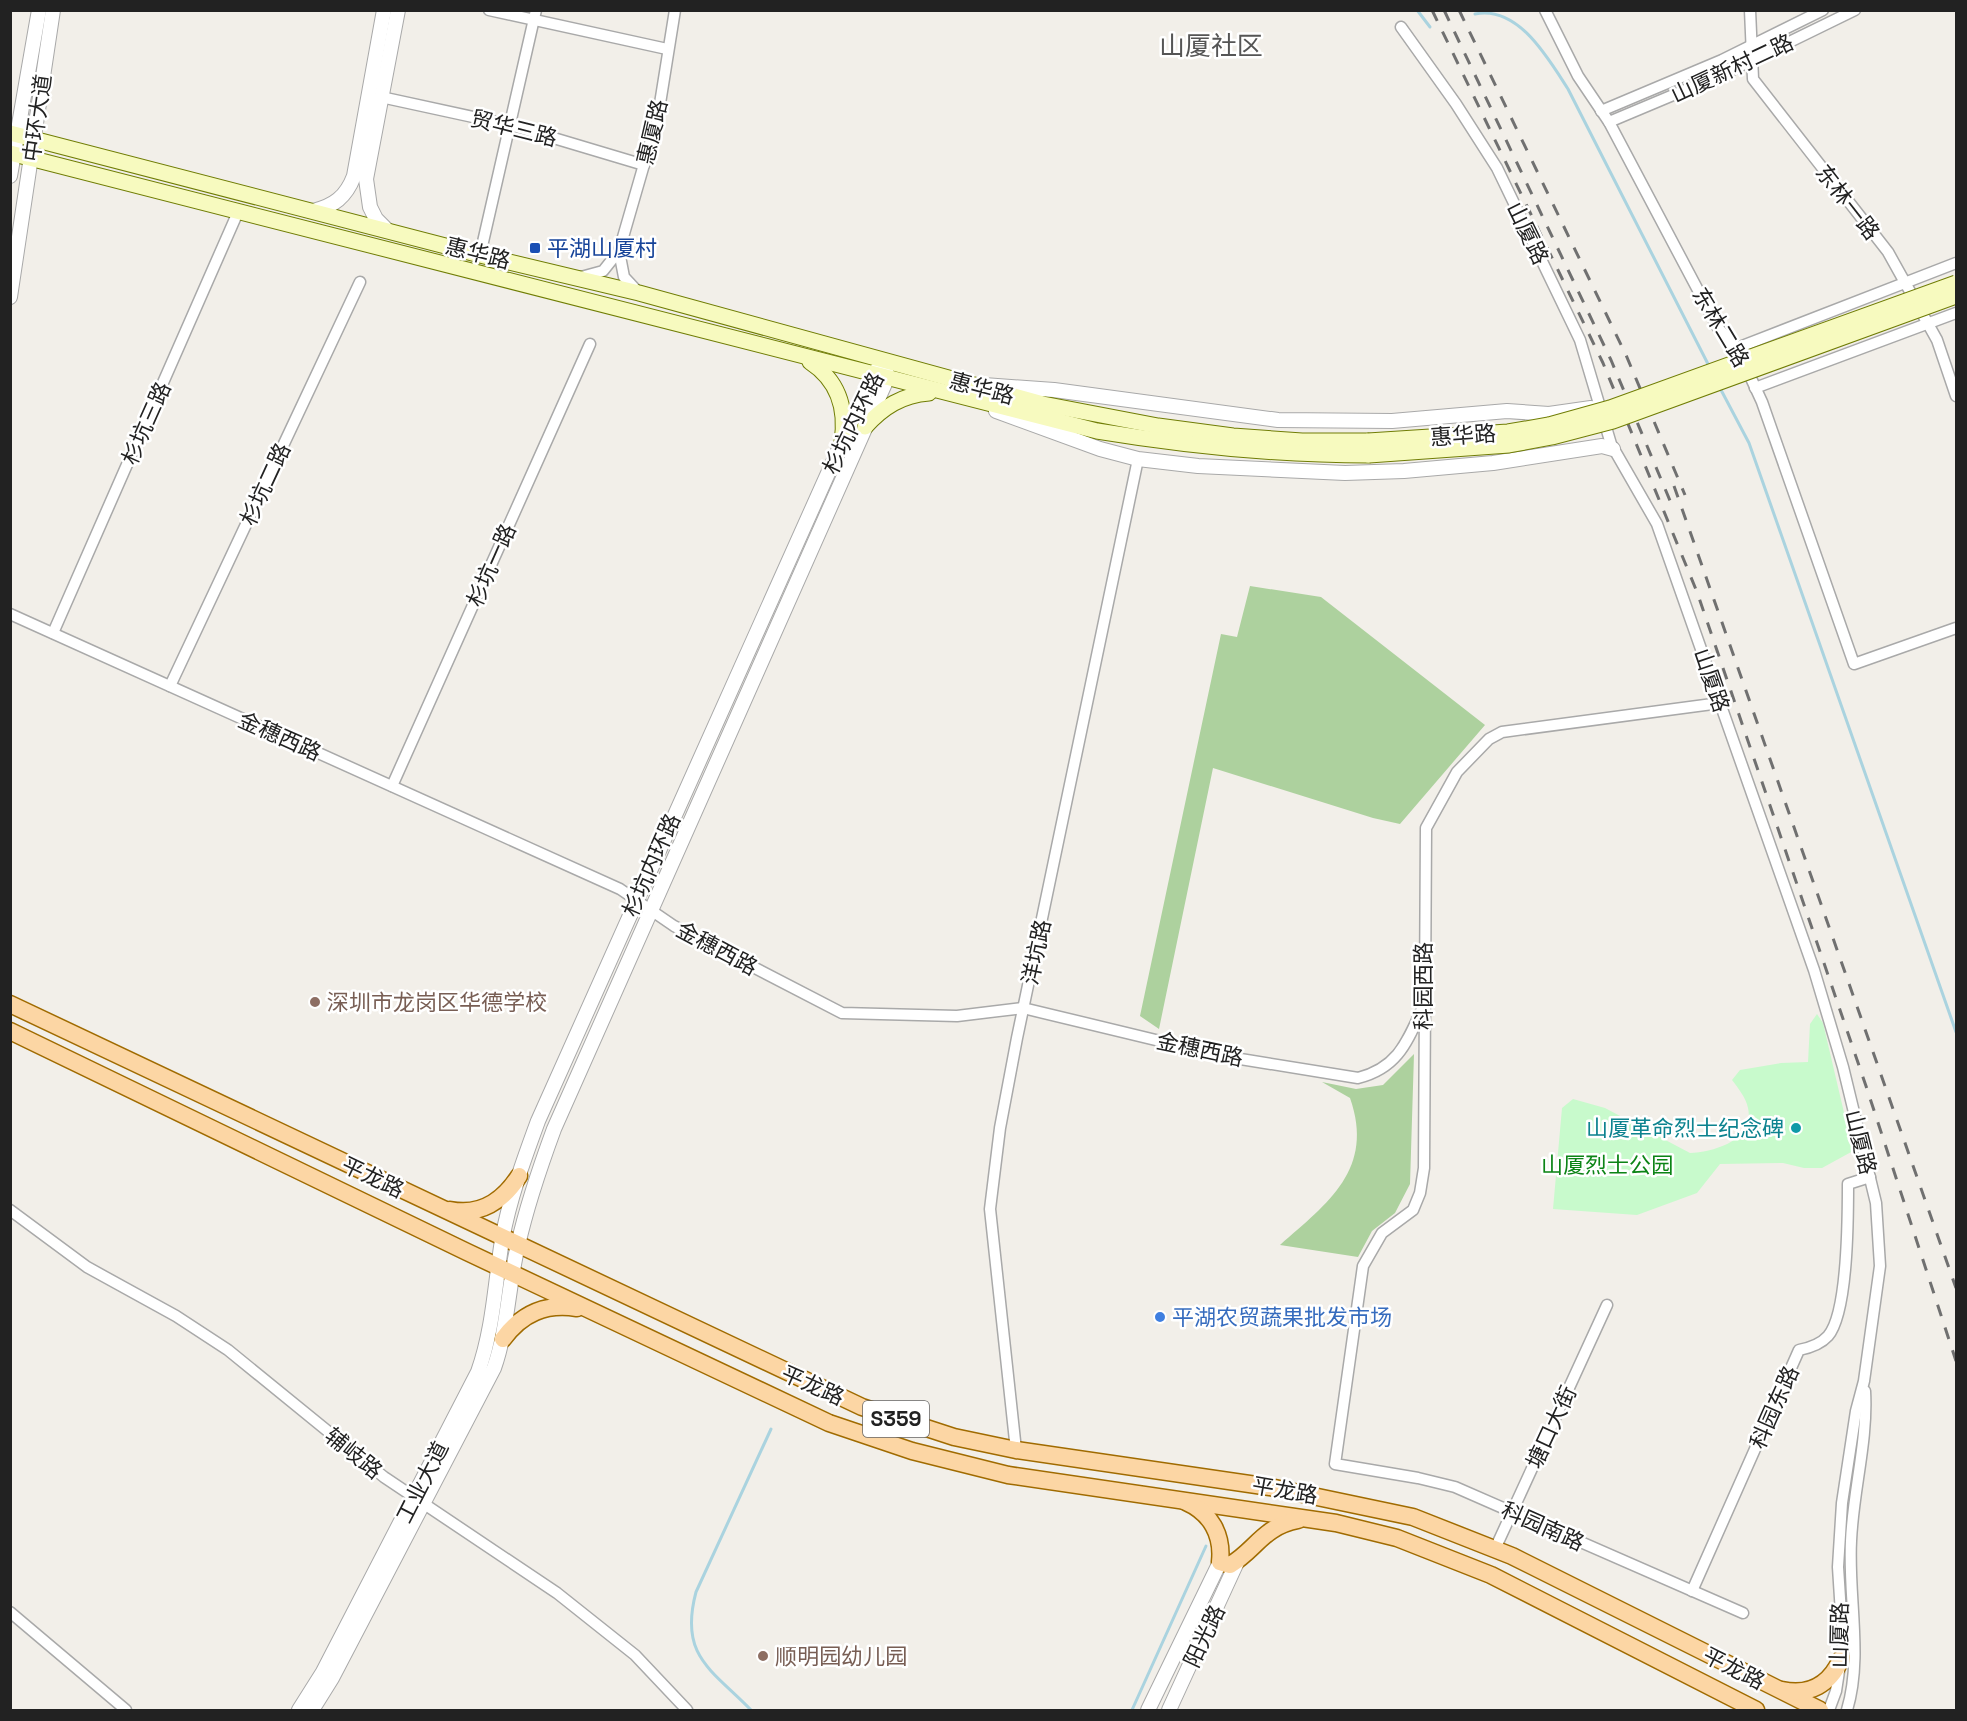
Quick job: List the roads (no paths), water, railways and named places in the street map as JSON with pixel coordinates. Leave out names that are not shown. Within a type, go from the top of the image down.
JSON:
[{"type":"main road","name":"惠华路","points":[[14,134],[480,255],[639,293],[885,361],[968,392],[1097,431],[1157,441],[1301,455],[1508,432],[1559,422],[1610,408],[1956,283]]},
{"type":"main road","name":"惠华路","points":[[12,153],[940,393],[968,392]]},
{"type":"main road","name":"惠华路","points":[[1368,448],[1509,445],[1552,437],[1613,421],[1956,296]]},
{"type":"main road","points":[[802,357],[818,368],[839,395],[844,418],[842,442]]},
{"type":"main road","points":[[865,427],[882,410],[904,397],[940,393]]},
{"type":"main road","name":"平龙路","points":[[10,1004],[862,1407],[954,1437],[1016,1450],[1259,1485],[1375,1507],[1446,1528],[1495,1549],[1820,1710]]},
{"type":"main road","name":"平龙路","points":[[10,1031],[783,1403],[873,1439],[957,1464],[1008,1475],[1179,1498],[1311,1520],[1397,1538],[1456,1559],[1749,1708]]},
{"type":"main road","points":[[438,1207],[456,1211],[488,1206],[500,1200],[519,1176]]},
{"type":"main road","points":[[503,1339],[522,1318],[543,1308],[568,1306],[593,1312]]},
{"type":"main road","points":[[1179,1498],[1200,1510],[1215,1528],[1221,1548],[1220,1562],[1230,1565],[1255,1542],[1276,1527],[1287,1522],[1311,1520]]},
{"type":"main road","points":[[1775,1689],[1802,1692],[1823,1684],[1831,1678],[1841,1659]]},
{"type":"street","name":"中环大道","points":[[10,176],[14,134],[39,10]]},
{"type":"street","name":"中环大道","points":[[10,297],[53,10]]},
{"type":"street","points":[[313,210],[329,207],[350,188],[384,10]]},
{"type":"street","points":[[386,229],[376,219],[366,194],[366,178],[398,10]]},
{"type":"street","points":[[489,10],[535,15],[667,50]]},
{"type":"street","name":"惠厦路","points":[[619,251],[658,116],[675,10]]},
{"type":"street","name":"东林二路","points":[[1545,10],[1578,76],[1609,122],[1718,328],[1737,348],[1755,388],[1854,664],[1956,628]]},
{"type":"street","name":"东林一路","points":[[1750,10],[1753,79],[1888,252],[1937,340],[1956,396]]},
{"type":"street","name":"山厦新村二路","points":[[1601,111],[1750,46],[1823,10]]},
{"type":"street","name":"山厦新村二路","points":[[1609,122],[1751,61],[1854,10]]},
{"type":"street","points":[[480,255],[535,15]]},
{"type":"street","name":"山厦路","points":[[1401,27],[1456,104],[1497,168],[1580,340],[1613,449],[1644,498],[1657,524],[1814,970],[1870,1177],[1879,1224],[1880,1266],[1864,1381],[1856,1411],[1840,1524],[1841,1659],[1836,1691],[1829,1710]]},
{"type":"street","name":"贸华三路","points":[[381,97],[510,125],[644,165]]},
{"type":"street","name":"杉坑三路","points":[[53,633],[238,212]]},
{"type":"street","points":[[577,277],[592,276],[603,271],[619,251]]},
{"type":"street","points":[[619,251],[624,277],[639,293]]},
{"type":"street","points":[[1737,348],[1956,263]]},
{"type":"street","name":"杉坑二路","points":[[170,686],[360,282]]},
{"type":"street","points":[[1755,388],[1956,313]]},
{"type":"street","name":"杉坑一路","points":[[392,786],[590,344]]},
{"type":"street","name":"杉坑内环路","points":[[510,1242],[554,1129],[865,427],[885,361]]},
{"type":"street","name":"杉坑内环路","points":[[510,1242],[519,1176],[538,1121],[842,442],[879,377]]},
{"type":"street","points":[[968,392],[1042,389],[1278,420],[1392,421],[1507,411],[1549,414],[1599,407]]},
{"type":"street","points":[[968,392],[1058,435],[1138,459],[1198,466],[1345,473],[1493,463],[1602,446],[1613,449]]},
{"type":"street","name":"洋坑路","points":[[1016,1450],[990,1209],[1000,1128],[1023,1008],[1138,459]]},
{"type":"street","name":"金穗西路","points":[[10,614],[620,889],[674,926],[842,1013],[957,1016],[1023,1008],[1222,1056],[1358,1078],[1377,1073],[1391,1062],[1408,1041],[1423,1007]]},
{"type":"street","points":[[10,622],[25,620]]},
{"type":"street","name":"科园西路","points":[[1335,1464],[1363,1266],[1382,1233],[1413,1210],[1420,1193],[1424,1168],[1423,1007],[1426,828],[1457,772],[1489,739],[1519,729],[1720,703]]},
{"type":"street","name":"科园东路","points":[[1692,1591],[1798,1350],[1814,1346],[1828,1336],[1840,1309],[1848,1215],[1848,1184],[1870,1177]]},
{"type":"street","name":"辅岐路","points":[[10,1210],[87,1267],[176,1316],[228,1350],[362,1461],[557,1593],[635,1655],[687,1710]]},
{"type":"street","name":"工业大道","points":[[299,1710],[323,1672],[486,1385],[503,1339],[506,1270],[510,1242]]},
{"type":"street","name":"工业大道","points":[[312,1710],[332,1678],[419,1501],[478,1372],[506,1270]]},
{"type":"street","name":"塘口大街","points":[[1495,1549],[1607,1305]]},
{"type":"street","name":"山厦路","points":[[1847,1710],[1854,1675],[1851,1542],[1866,1413],[1864,1381]]},
{"type":"street","name":"科园南路","points":[[1335,1464],[1418,1478],[1455,1487],[1743,1613]]},
{"type":"street","name":"阳光路","points":[[1169,1710],[1238,1560]]},
{"type":"street","name":"阳光路","points":[[1148,1710],[1220,1562]]},
{"type":"street","points":[[10,1612],[126,1710]]},
{"type":"waterway","points":[[1417,10],[1430,27]]},
{"type":"waterway","points":[[1475,14],[1491,13],[1518,26],[1530,36],[1551,63],[1568,89],[1709,366]]},
{"type":"waterway","points":[[1720,388],[1749,443],[1956,1032]]},
{"type":"waterway","points":[[751,1710],[702,1660],[695,1647],[692,1614],[696,1592],[771,1429]]},
{"type":"waterway","points":[[1132,1710],[1206,1546]]},
{"type":"railway","points":[[1432,10],[1603,363],[1697,592],[1866,1086],[1956,1361]]},
{"type":"railway","points":[[1444,10],[1611,360],[1671,503]]},
{"type":"railway","points":[[1459,10],[1626,355],[1685,495]]},
{"type":"railway","points":[[1674,486],[1956,1288]]},
{"type":"place","name":"平湖山厦村","points":[[535,248]]},
{"type":"place","name":"深圳市龙岗区华德学校","points":[[315,1002]]},
{"type":"place","name":"山厦革命烈士纪念碑","points":[[1796,1128]]},
{"type":"place","name":"平湖农贸蔬果批发市场","points":[[1160,1317]]},
{"type":"place","name":"顺明园幼儿园","points":[[763,1656]]},
{"type":"district","name":"山厦社区","points":[[1211,46]]},
{"type":"park label","name":"山厦烈士公园","points":[[1607,1165]]}]
